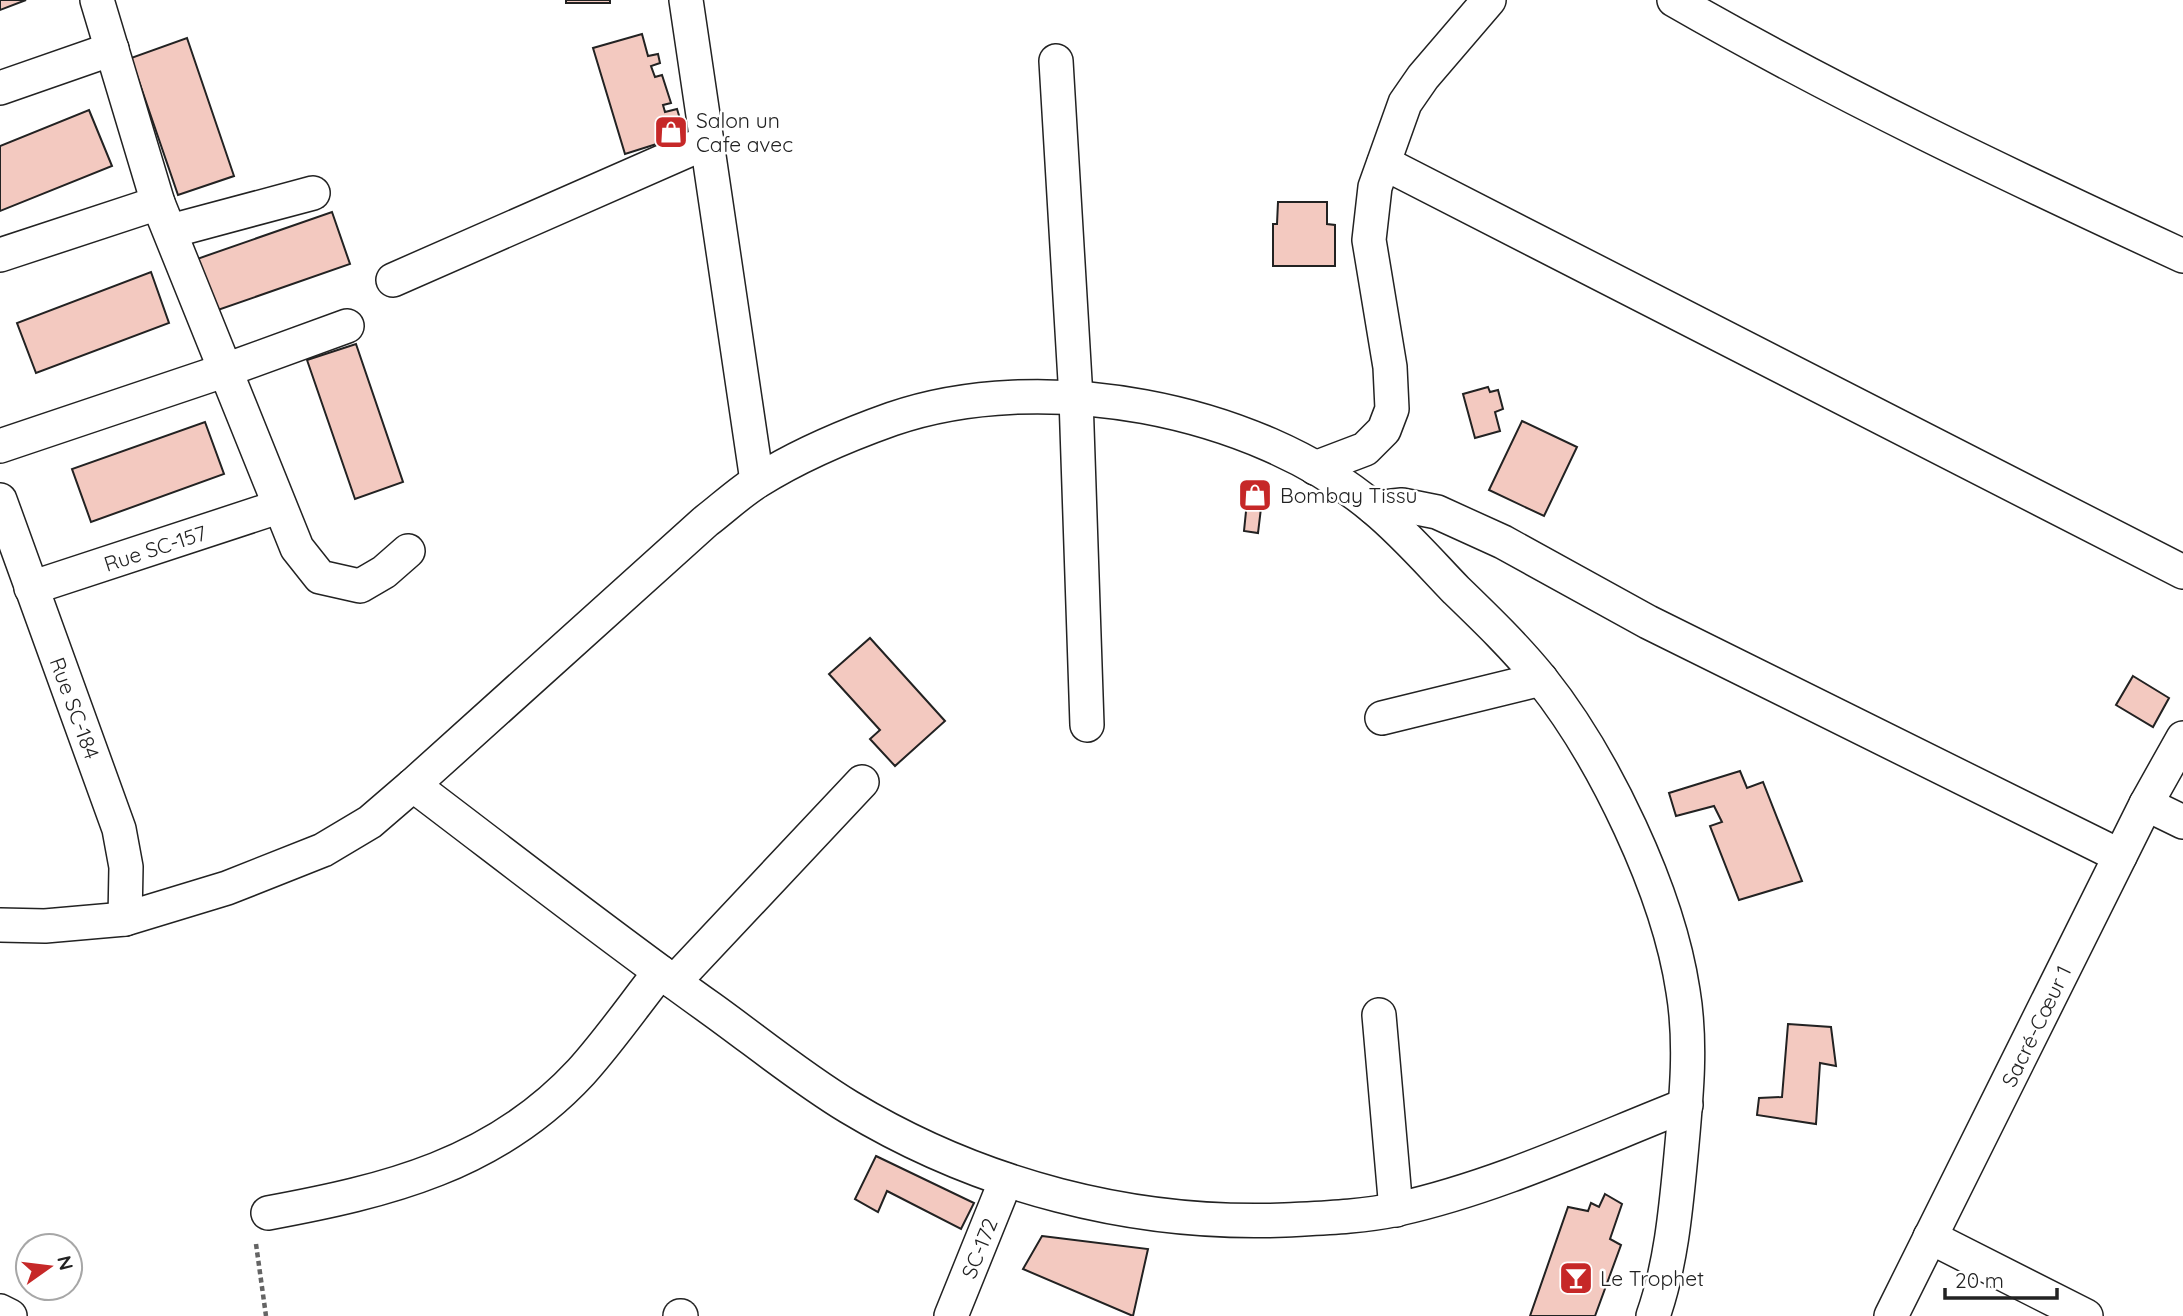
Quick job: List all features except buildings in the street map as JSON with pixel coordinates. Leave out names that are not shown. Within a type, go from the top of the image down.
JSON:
[{"type":"street","points":[[97,0],[165,217],[278,508],[309,566],[320,577],[360,586],[384,572],[408,551]]},
{"type":"street","points":[[686,0],[757,481]]},
{"type":"street","points":[[1315,468],[1365,449],[1384,430],[1392,409],[1390,367],[1369,240],[1371,205],[1405,103],[1489,0]]},
{"type":"street","points":[[1674,0],[1756,47],[1967,157],[2183,256]]},
{"type":"street","points":[[0,88],[112,49]]},
{"type":"street","points":[[1056,61],[1076,398],[1087,725]]},
{"type":"street","points":[[393,280],[707,142]]},
{"type":"street","points":[[1384,163],[2183,572]]},
{"type":"street","points":[[0,255],[165,217],[313,193]]},
{"type":"street","points":[[0,446],[347,326]]},
{"type":"street","points":[[0,925],[45,926],[125,919],[227,888],[323,850],[370,822],[697,529],[757,481],[830,444],[894,418],[933,408],[986,400],[1076,398],[1150,408],[1213,422],[1270,444],[1315,468],[1374,508],[1499,632],[1541,679],[1576,726],[1628,822],[1667,921],[1684,990],[1688,1056],[1676,1216],[1653,1316]]},
{"type":"street","name":"Rue SC-184","points":[[0,500],[119,829],[126,867],[125,919]]},
{"type":"street","points":[[1374,508],[1402,505],[1437,512],[1503,542],[1648,622],[2120,856]]},
{"type":"street","name":"Rue SC-157","points":[[31,588],[278,508]]},
{"type":"street","points":[[1382,718],[1541,679]]},
{"type":"street","name":"Sacré-Cœur 1","points":[[1891,1316],[2146,804],[2183,738]]},
{"type":"street","points":[[268,1213],[351,1198],[432,1174],[510,1133],[580,1073],[667,977],[862,782]]},
{"type":"street","points":[[413,785],[667,977],[849,1107],[914,1141],[1006,1180],[1118,1210],[1204,1220],[1339,1218],[1396,1210],[1524,1169],[1686,1105]]},
{"type":"street","points":[[2146,804],[2183,822]]},
{"type":"street","points":[[1379,1015],[1396,1210]]},
{"type":"street","name":"SC-172","points":[[951,1316],[1006,1180]]},
{"type":"street","points":[[1930,1237],[2086,1316]]},
{"type":"street","points":[[0,1311],[10,1316]]},
{"type":"path","points":[[266,1316],[254,1234],[257,1223],[268,1213]]},
{"type":"place","name":"Salon un Cafe avec","points":[[671,132]]},
{"type":"place","name":"Bombay Tissu","points":[[1255,495]]},
{"type":"place","name":"Le Trophet","points":[[1576,1278]]}]
